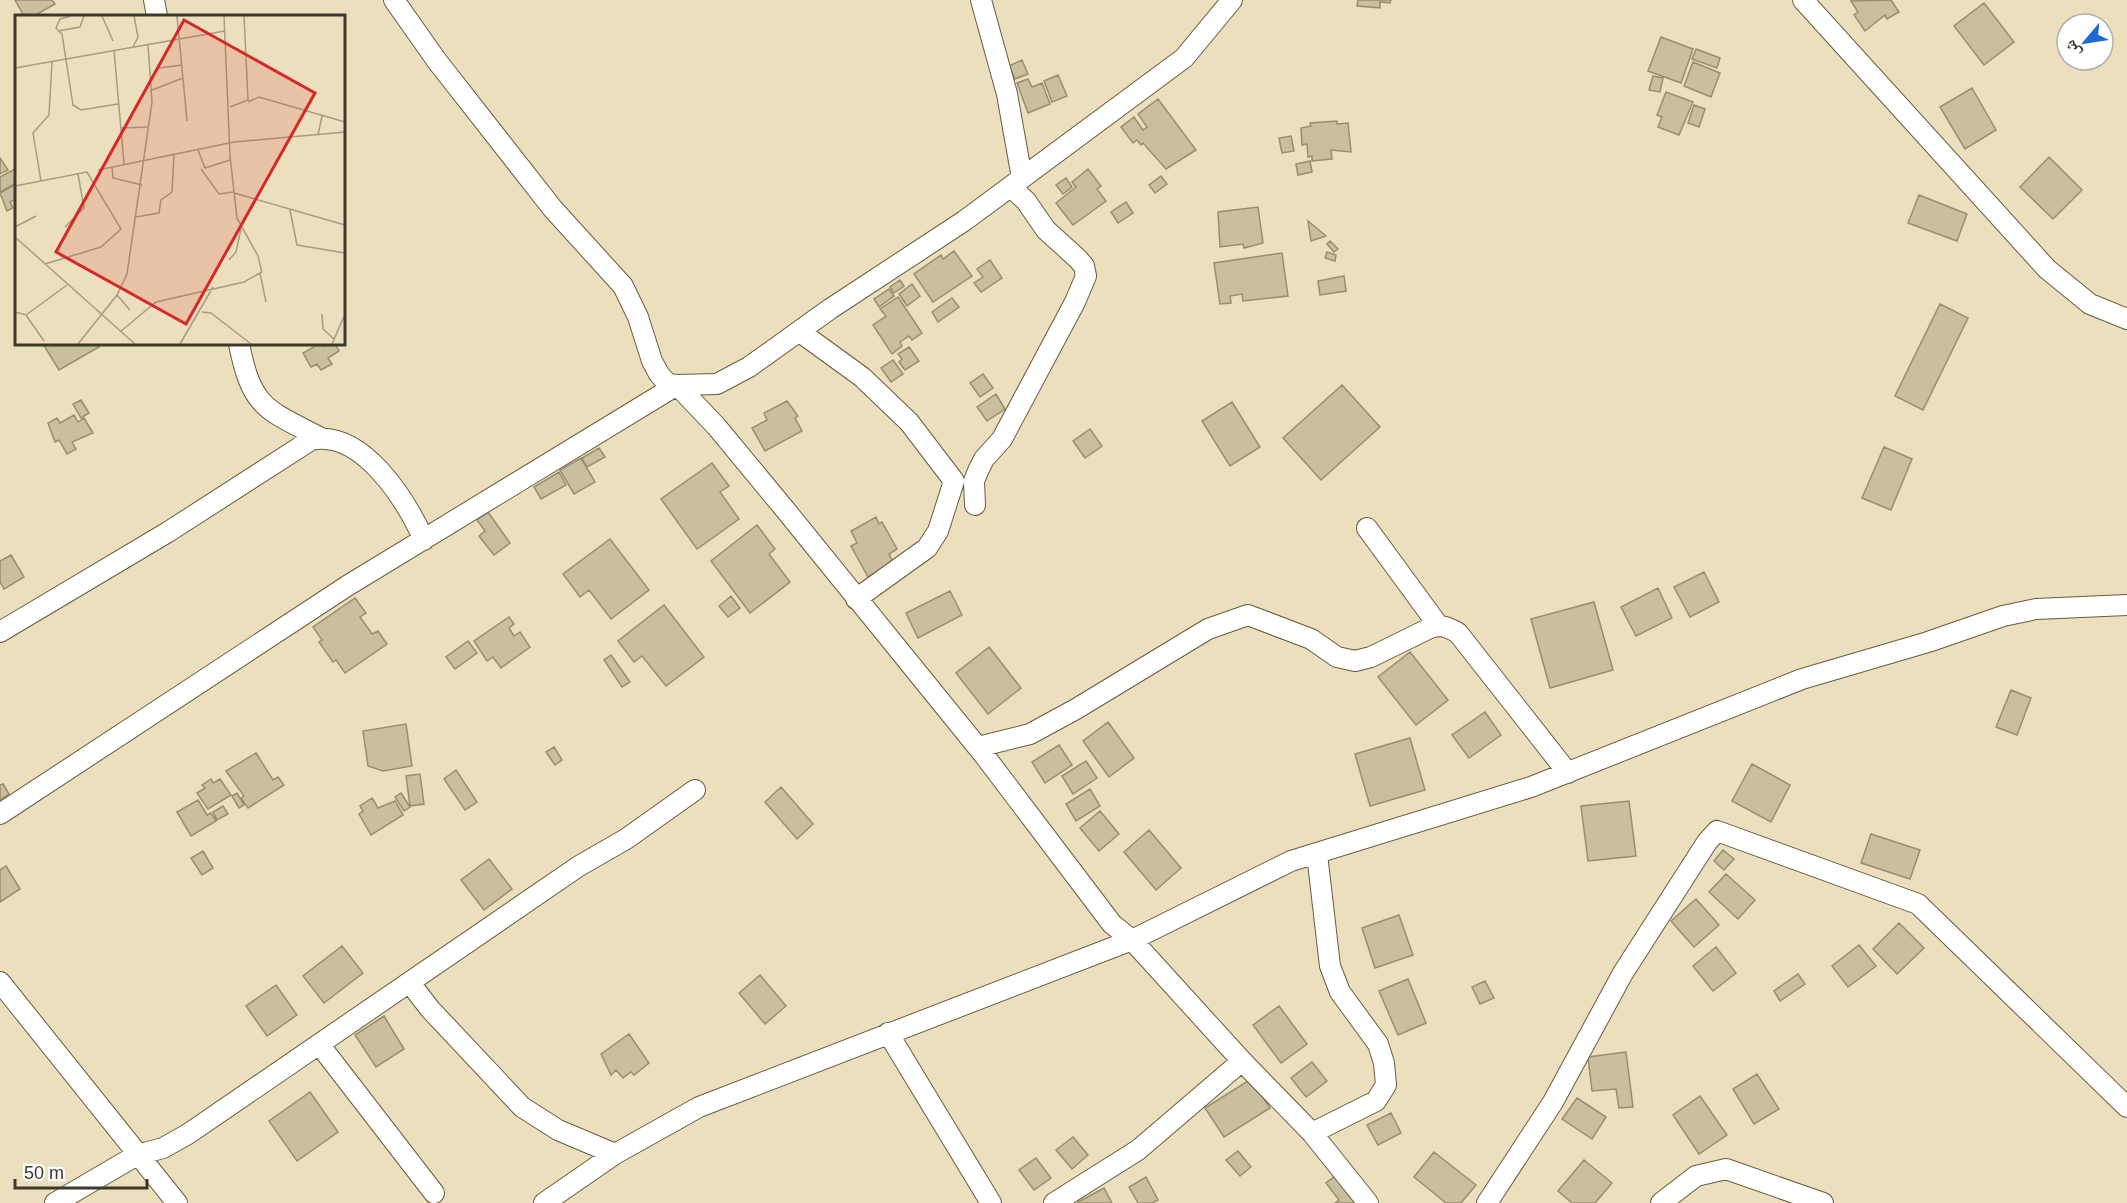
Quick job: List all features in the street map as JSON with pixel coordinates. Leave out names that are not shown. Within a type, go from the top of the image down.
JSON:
[{"type":"street","points":[[154,0],[157,15]]},
{"type":"street","points":[[394,0],[437,61],[553,209],[622,286],[638,317],[652,361],[659,374],[669,384],[677,385],[717,384],[749,367],[801,332],[830,309],[1017,182],[1184,58],[1232,0]]},
{"type":"street","points":[[975,505],[974,481],[978,471],[984,459],[1002,439],[1075,302],[1086,276],[1084,266],[1078,259],[1046,230],[1026,201],[1017,182],[1007,94],[981,0]]},
{"type":"street","points":[[1803,0],[2047,268],[2090,304],[2127,319]]},
{"type":"street","points":[[801,332],[862,378],[909,422],[954,482],[938,531],[927,548],[856,599]]},
{"type":"street","points":[[238,345],[246,379],[255,397],[287,421],[321,438]]},
{"type":"street","points":[[0,814],[347,586],[677,385]]},
{"type":"street","points":[[677,385],[716,426],[978,747],[1060,852],[1112,924],[1132,940],[1242,1061],[1312,1132],[1368,1203]]},
{"type":"street","points":[[0,632],[168,532],[311,440],[327,437],[353,448],[372,464],[404,498],[424,540]]},
{"type":"street","points":[[1367,528],[1438,625],[1458,633],[1568,772]]},
{"type":"street","points":[[544,1203],[615,1154],[699,1107],[1132,940],[1291,861],[1531,787],[1802,679],[1928,642],[2003,616],[2036,609],[2127,605]]},
{"type":"street","points":[[978,747],[1030,734],[1076,709],[1208,628],[1248,615],[1311,639],[1337,657],[1355,661],[1371,657],[1438,625]]},
{"type":"street","points":[[55,1203],[137,1155],[163,1148],[188,1134],[579,866],[626,839],[695,790]]},
{"type":"street","points":[[1487,1203],[1553,1102],[1623,973],[1707,842],[1717,831],[1917,904],[2127,1107]]},
{"type":"street","points":[[1312,1132],[1376,1101],[1386,1085],[1384,1063],[1378,1044],[1340,992],[1329,966],[1317,854]]},
{"type":"street","points":[[0,982],[177,1203]]},
{"type":"street","points":[[410,982],[430,1009],[522,1107],[558,1130],[615,1154]]},
{"type":"street","points":[[888,1033],[991,1203]]},
{"type":"street","points":[[319,1044],[434,1193]]},
{"type":"street","points":[[1054,1203],[1138,1150],[1242,1061]]},
{"type":"street","points":[[1661,1203],[1696,1176],[1726,1169],[1823,1203]]},
{"type":"building","points":[[15,0],[52,0],[55,4],[36,15],[23,15]]},
{"type":"building","points":[[1358,0],[1391,0],[1390,3],[1380,2],[1380,8],[1357,6]]},
{"type":"building","points":[[1891,0],[1899,12],[1887,19],[1885,15],[1865,31],[1854,15],[1858,12],[1851,1]]},
{"type":"building","points":[[1984,3],[2014,42],[1984,65],[1954,26]]},
{"type":"building","points":[[1661,37],[1693,49],[1681,83],[1648,71]]},
{"type":"building","points":[[1696,49],[1720,58],[1717,68],[1692,59]]},
{"type":"building","points":[[1022,60],[1028,74],[1015,79],[1009,66]]},
{"type":"building","points":[[1693,62],[1720,73],[1711,97],[1684,86]]},
{"type":"building","points":[[1058,75],[1067,96],[1052,102],[1044,81]]},
{"type":"building","points":[[1653,76],[1663,78],[1660,92],[1649,90]]},
{"type":"building","points":[[1028,79],[1032,87],[1042,83],[1050,104],[1028,113],[1017,83]]},
{"type":"building","points":[[1972,88],[1996,130],[1965,149],[1940,107]]},
{"type":"building","points":[[1666,92],[1693,102],[1679,135],[1658,127],[1662,117],[1657,115]]},
{"type":"building","points":[[1158,99],[1196,150],[1166,169],[1143,143],[1141,145],[1137,140],[1133,143],[1121,127],[1134,117],[1143,130],[1147,127],[1138,114]]},
{"type":"building","points":[[1694,105],[1705,109],[1699,127],[1688,123]]},
{"type":"building","points":[[1337,121],[1337,124],[1348,123],[1351,152],[1331,150],[1332,159],[1312,161],[1312,156],[1308,157],[1307,144],[1302,145],[1301,128],[1311,126],[1310,123]]},
{"type":"building","points":[[1291,136],[1294,151],[1282,153],[1279,138]]},
{"type":"building","points":[[2049,157],[2082,190],[2053,219],[2020,187]]},
{"type":"building","points":[[0,158],[8,170],[0,174]]},
{"type":"building","points":[[1310,161],[1312,172],[1298,175],[1296,164]]},
{"type":"building","points":[[15,169],[15,184],[0,192],[0,177]]},
{"type":"building","points":[[1088,169],[1101,186],[1097,189],[1106,201],[1073,225],[1056,203],[1076,187],[1072,182]]},
{"type":"building","points":[[1161,176],[1167,184],[1155,193],[1149,185]]},
{"type":"building","points":[[1066,178],[1072,187],[1063,194],[1056,185]]},
{"type":"building","points":[[15,185],[15,200],[10,202],[13,208],[7,211],[0,193]]},
{"type":"building","points":[[1919,195],[1967,214],[1957,241],[1908,223]]},
{"type":"building","points":[[1126,202],[1133,213],[1118,223],[1111,212]]},
{"type":"building","points":[[1258,207],[1263,243],[1244,248],[1243,244],[1220,247],[1218,212]]},
{"type":"building","points":[[1308,221],[1326,236],[1311,241]]},
{"type":"building","points":[[1330,241],[1338,249],[1334,252],[1327,244]]},
{"type":"building","points":[[954,251],[972,276],[933,302],[914,274],[941,255],[943,259]]},
{"type":"building","points":[[1327,252],[1336,255],[1335,261],[1325,258]]},
{"type":"building","points":[[1282,253],[1288,296],[1243,301],[1242,294],[1230,296],[1231,303],[1220,304],[1214,263]]},
{"type":"building","points":[[990,260],[1002,278],[981,292],[974,283],[983,277],[977,269]]},
{"type":"building","points":[[1344,276],[1346,291],[1320,295],[1318,281]]},
{"type":"building","points":[[900,280],[904,286],[894,293],[890,287]]},
{"type":"building","points":[[912,284],[920,296],[907,306],[899,294]]},
{"type":"building","points":[[889,289],[894,296],[879,307],[874,299]]},
{"type":"building","points":[[898,297],[922,333],[912,340],[909,336],[900,342],[902,346],[892,354],[873,325],[886,316],[880,309]]},
{"type":"building","points":[[952,298],[959,307],[938,322],[932,312]]},
{"type":"building","points":[[1940,304],[1968,318],[1923,410],[1895,396]]},
{"type":"building","points":[[44,345],[98,345],[99,347],[59,370]]},
{"type":"building","points":[[317,345],[336,345],[339,351],[328,358],[332,364],[321,370],[317,364],[311,367],[303,353]]},
{"type":"building","points":[[909,347],[919,361],[905,370],[899,362],[902,359],[898,354]]},
{"type":"building","points":[[893,360],[903,374],[891,382],[881,368]]},
{"type":"building","points":[[983,374],[993,388],[980,397],[970,383]]},
{"type":"building","points":[[1342,385],[1380,427],[1321,480],[1283,438]]},
{"type":"building","points":[[996,394],[1005,409],[987,421],[977,407]]},
{"type":"building","points":[[81,400],[89,413],[81,418],[73,404]]},
{"type":"building","points":[[787,401],[798,416],[795,418],[802,431],[765,451],[752,428],[767,420],[764,413]]},
{"type":"building","points":[[1232,402],[1260,447],[1230,466],[1202,421]]},
{"type":"building","points":[[74,415],[78,422],[84,418],[93,433],[72,442],[76,449],[67,454],[59,440],[55,442],[48,423],[57,418],[60,423]]},
{"type":"building","points":[[1090,429],[1102,446],[1085,458],[1073,441]]},
{"type":"building","points":[[1884,447],[1912,459],[1891,510],[1862,498]]},
{"type":"building","points":[[599,448],[605,457],[587,467],[582,458]]},
{"type":"building","points":[[581,458],[595,482],[574,494],[560,470]]},
{"type":"building","points":[[712,463],[729,486],[720,492],[739,519],[697,549],[661,499]]},
{"type":"building","points":[[559,472],[566,485],[541,499],[534,487]]},
{"type":"building","points":[[488,512],[510,543],[494,555],[479,536],[485,531],[477,520]]},
{"type":"building","points":[[876,517],[879,524],[882,522],[897,549],[889,554],[893,562],[868,577],[851,546],[857,543],[851,531]]},
{"type":"building","points":[[757,525],[775,549],[769,554],[790,582],[750,613],[711,561]]},
{"type":"building","points":[[610,539],[649,590],[611,619],[589,590],[580,597],[563,574]]},
{"type":"building","points":[[11,555],[24,577],[4,589],[0,582],[0,561]]},
{"type":"building","points":[[1704,572],[1719,602],[1690,617],[1674,587]]},
{"type":"building","points":[[1658,588],[1672,618],[1636,636],[1621,607]]},
{"type":"building","points":[[950,591],[962,615],[918,638],[906,613]]},
{"type":"building","points":[[731,596],[740,608],[728,617],[719,606]]},
{"type":"building","points":[[355,598],[366,613],[360,617],[372,634],[378,631],[387,644],[345,673],[336,660],[333,662],[319,642],[322,640],[313,627]]},
{"type":"building","points":[[1594,602],[1613,670],[1550,688],[1531,619]]},
{"type":"building","points":[[664,605],[704,657],[666,686],[642,656],[634,662],[618,641]]},
{"type":"building","points":[[509,617],[514,624],[509,628],[514,636],[520,632],[530,647],[501,668],[493,657],[487,661],[474,641]]},
{"type":"building","points":[[468,641],[477,653],[455,669],[446,657]]},
{"type":"building","points":[[989,647],[1021,688],[988,714],[956,673]]},
{"type":"building","points":[[1410,652],[1448,700],[1416,725],[1378,677]]},
{"type":"building","points":[[611,655],[630,682],[622,687],[604,660]]},
{"type":"building","points":[[2011,690],[2031,698],[2017,735],[1996,727]]},
{"type":"building","points":[[1485,712],[1501,735],[1469,758],[1452,735]]},
{"type":"building","points":[[1108,722],[1134,758],[1109,777],[1083,741]]},
{"type":"building","points":[[406,724],[412,766],[383,771],[368,766],[363,731]]},
{"type":"building","points":[[1410,738],[1425,790],[1370,806],[1355,754]]},
{"type":"building","points":[[1059,745],[1072,765],[1045,783],[1032,762]]},
{"type":"building","points":[[554,747],[562,760],[555,765],[546,752]]},
{"type":"building","points":[[256,753],[273,780],[278,777],[284,785],[248,808],[241,798],[244,796],[226,771]]},
{"type":"building","points":[[1086,761],[1097,778],[1073,794],[1062,776]]},
{"type":"building","points":[[1752,764],[1790,785],[1771,822],[1732,801]]},
{"type":"building","points":[[456,770],[477,802],[465,810],[444,779]]},
{"type":"building","points":[[420,774],[424,804],[410,806],[406,776]]},
{"type":"building","points":[[211,779],[213,783],[220,779],[231,795],[208,809],[197,793],[205,788],[202,785]]},
{"type":"building","points":[[3,784],[9,794],[0,800],[0,785]]},
{"type":"building","points":[[781,787],[813,824],[797,839],[765,802]]},
{"type":"building","points":[[1090,789],[1100,806],[1076,821],[1066,804]]},
{"type":"building","points":[[237,793],[244,805],[239,808],[232,796]]},
{"type":"building","points":[[401,793],[410,807],[404,811],[395,797]]},
{"type":"building","points":[[372,798],[378,808],[395,801],[403,815],[371,835],[359,814],[363,811],[360,806]]},
{"type":"building","points":[[198,800],[207,815],[211,813],[216,821],[191,836],[177,812]]},
{"type":"building","points":[[1629,801],[1636,856],[1588,861],[1581,806]]},
{"type":"building","points":[[223,806],[228,814],[217,820],[213,812]]},
{"type":"building","points":[[1100,811],[1119,834],[1099,851],[1080,828]]},
{"type":"building","points":[[1149,830],[1181,868],[1156,890],[1124,852]]},
{"type":"building","points":[[1871,834],[1920,850],[1910,879],[1861,863]]},
{"type":"building","points":[[1723,850],[1734,859],[1724,870],[1714,861]]},
{"type":"building","points":[[203,851],[213,868],[202,875],[191,858]]},
{"type":"building","points":[[489,859],[512,889],[484,910],[461,880]]},
{"type":"building","points":[[6,866],[20,889],[0,902],[0,870]]},
{"type":"building","points":[[1726,874],[1755,900],[1738,919],[1709,892]]},
{"type":"building","points":[[1696,899],[1719,925],[1694,947],[1671,921]]},
{"type":"building","points":[[1399,915],[1413,955],[1375,968],[1362,928]]},
{"type":"building","points":[[1899,923],[1924,948],[1897,974],[1873,949]]},
{"type":"building","points":[[1859,945],[1876,966],[1848,987],[1832,966]]},
{"type":"building","points":[[342,946],[363,973],[324,1003],[303,976]]},
{"type":"building","points":[[1716,947],[1736,973],[1713,991],[1693,966]]},
{"type":"building","points":[[1798,974],[1805,984],[1780,1001],[1774,991]]},
{"type":"building","points":[[760,975],[786,1006],[765,1024],[739,993]]},
{"type":"building","points":[[1408,979],[1426,1023],[1398,1035],[1379,991]]},
{"type":"building","points":[[1485,981],[1494,998],[1480,1004],[1472,987]]},
{"type":"building","points":[[276,985],[297,1015],[267,1036],[246,1006]]},
{"type":"building","points":[[1279,1006],[1307,1044],[1281,1063],[1253,1025]]},
{"type":"building","points":[[384,1016],[404,1049],[376,1067],[355,1035]]},
{"type":"building","points":[[629,1034],[649,1063],[634,1075],[631,1072],[623,1078],[616,1070],[611,1075],[601,1054]]},
{"type":"building","points":[[1626,1052],[1633,1107],[1619,1108],[1616,1089],[1592,1091],[1588,1057]]},
{"type":"building","points":[[1312,1062],[1327,1081],[1306,1097],[1291,1078]]},
{"type":"building","points":[[1757,1074],[1779,1109],[1754,1124],[1733,1089]]},
{"type":"building","points":[[1251,1079],[1270,1108],[1224,1137],[1205,1108]]},
{"type":"building","points":[[310,1092],[338,1132],[297,1161],[269,1121]]},
{"type":"building","points":[[1700,1096],[1727,1135],[1699,1154],[1673,1115]]},
{"type":"building","points":[[1577,1098],[1606,1117],[1592,1139],[1562,1119]]},
{"type":"building","points":[[1391,1113],[1401,1133],[1378,1145],[1367,1125]]},
{"type":"building","points":[[1073,1137],[1088,1155],[1072,1169],[1056,1150]]},
{"type":"building","points":[[1238,1151],[1251,1167],[1240,1176],[1226,1160]]},
{"type":"building","points":[[1434,1152],[1476,1185],[1461,1203],[1446,1203],[1414,1177]]},
{"type":"building","points":[[1036,1158],[1051,1178],[1034,1190],[1019,1170]]},
{"type":"building","points":[[1584,1160],[1612,1183],[1595,1203],[1572,1203],[1558,1191]]},
{"type":"building","points":[[1339,1173],[1361,1203],[1335,1203],[1339,1200],[1326,1183]]},
{"type":"building","points":[[1146,1177],[1158,1200],[1152,1203],[1138,1203],[1129,1187]]},
{"type":"building","points":[[1104,1188],[1112,1203],[1078,1202]]}]
